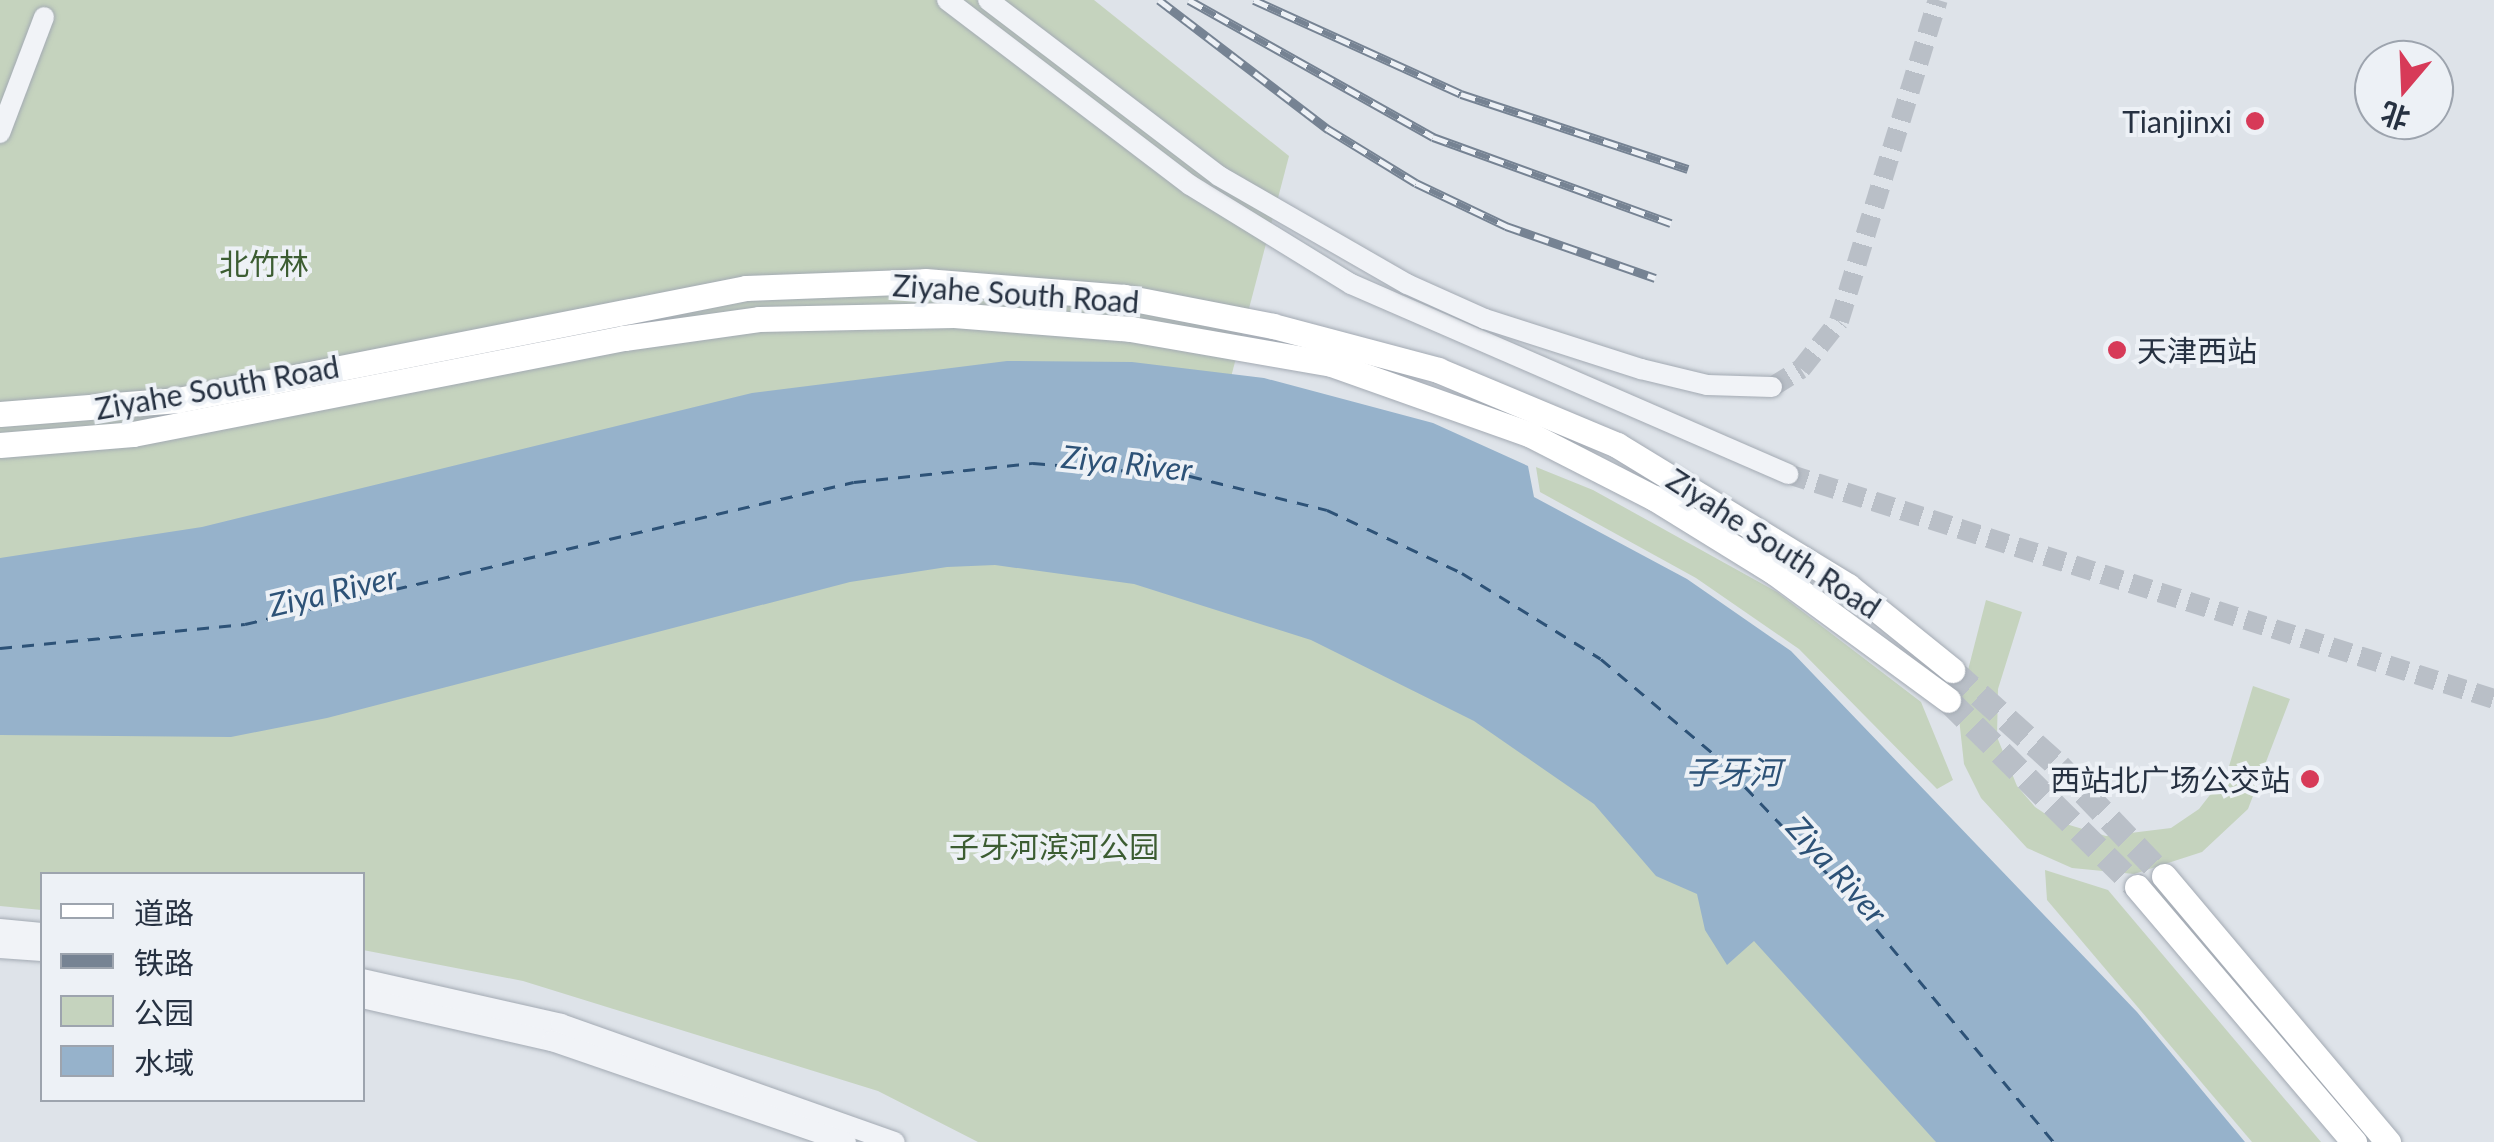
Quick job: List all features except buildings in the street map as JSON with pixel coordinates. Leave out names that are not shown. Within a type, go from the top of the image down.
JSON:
[{"type":"main road","name":"Ziyahe South Road","points":[[0,414],[178,400],[746,288],[924,281],[1124,297],[1256,322],[1419,364],[1617,445],[1848,586],[1952,670]]},
{"type":"main road","name":"Ziyahe South Road","points":[[0,445],[134,434],[624,338],[759,320],[954,315],[1131,329],[1331,364],[1531,434],[1654,498],[1774,572],[1948,700]]},
{"type":"main road","points":[[2164,876],[2388,1142]]},
{"type":"main road","points":[[2137,888],[2354,1142]]},
{"type":"street","points":[[947,0],[1190,184],[1308,260],[1788,474]]},
{"type":"street","points":[[988,0],[1219,176],[1407,284],[1486,319],[1641,369],[1707,385],[1772,387]]},
{"type":"street","points":[[0,132],[44,17]]},
{"type":"street","points":[[0,930],[40,933]]},
{"type":"street","points":[[0,948],[40,951]]},
{"type":"street","points":[[365,980],[561,1024],[894,1142]]},
{"type":"street","points":[[365,999],[552,1041],[846,1142]]},
{"type":"green space","name":"北竹林","points":[[0,0],[1094,0],[1289,156],[1225,400],[0,572]]},
{"type":"green space","points":[[1536,467],[1593,490],[1777,592],[1921,702],[1953,780],[1937,789],[1799,649],[1696,578],[1540,492]]},
{"type":"green space","name":"子牙河滨河公园","points":[[918,541],[1136,554],[1578,741],[1991,1142],[978,1142],[878,1091],[523,981],[365,950],[365,872],[40,872],[40,910],[0,906],[0,713]]},
{"type":"green space","points":[[1986,600],[2022,612],[1998,689],[1997,737],[2017,786],[2035,807],[2056,821],[2106,836],[2171,828],[2199,809],[2227,773],[2253,686],[2290,699],[2248,809],[2202,852],[2134,874],[2072,868],[2027,848],[1981,798],[1964,764],[1958,709]]},
{"type":"green space","points":[[2045,870],[2108,890],[2321,1142],[2252,1142],[2047,900]]},
{"type":"water","name":"子牙河","points":[[1007,361],[1132,362],[1264,378],[1433,423],[1528,466],[1534,497],[1687,579],[1791,651],[2137,1012],[2245,1142],[1936,1142],[1754,941],[1727,965],[1705,930],[1697,894],[1656,876],[1594,804],[1474,721],[1311,640],[1134,584],[995,565],[947,567],[850,582],[327,718],[231,737],[0,735],[0,558],[202,527],[752,393]]},
{"type":"ferry route","points":[[0,648],[245,624],[854,482],[1033,463],[1190,476],[1327,510],[1462,573],[1601,659],[1715,755],[1848,895],[2054,1142]]},
{"type":"tunnel","points":[[1772,387],[1801,369],[1839,321],[1938,0]]},
{"type":"tunnel","points":[[1788,474],[2494,699]]},
{"type":"tunnel","points":[[1952,670],[2059,766],[2164,876]]},
{"type":"tunnel","points":[[1948,700],[2137,887]]},
{"type":"railway","points":[[1159,0],[1328,129],[1416,183],[1506,226],[1655,278]]},
{"type":"railway","points":[[1189,0],[1433,137],[1671,223]]},
{"type":"railway","points":[[1254,0],[1461,94],[1688,169]]},
{"type":"place","name":"Tianjinxi","points":[[2255,121]]},
{"type":"place","name":"天津西站","points":[[2117,350]]},
{"type":"place","name":"西站北广场公交站","points":[[2310,779]]},
{"type":"water label","name":"Ziya River","points":[[1127,463]]},
{"type":"water label","name":"Ziya River","points":[[333,591]]},
{"type":"water label","name":"Ziya River","points":[[1837,870]]}]
